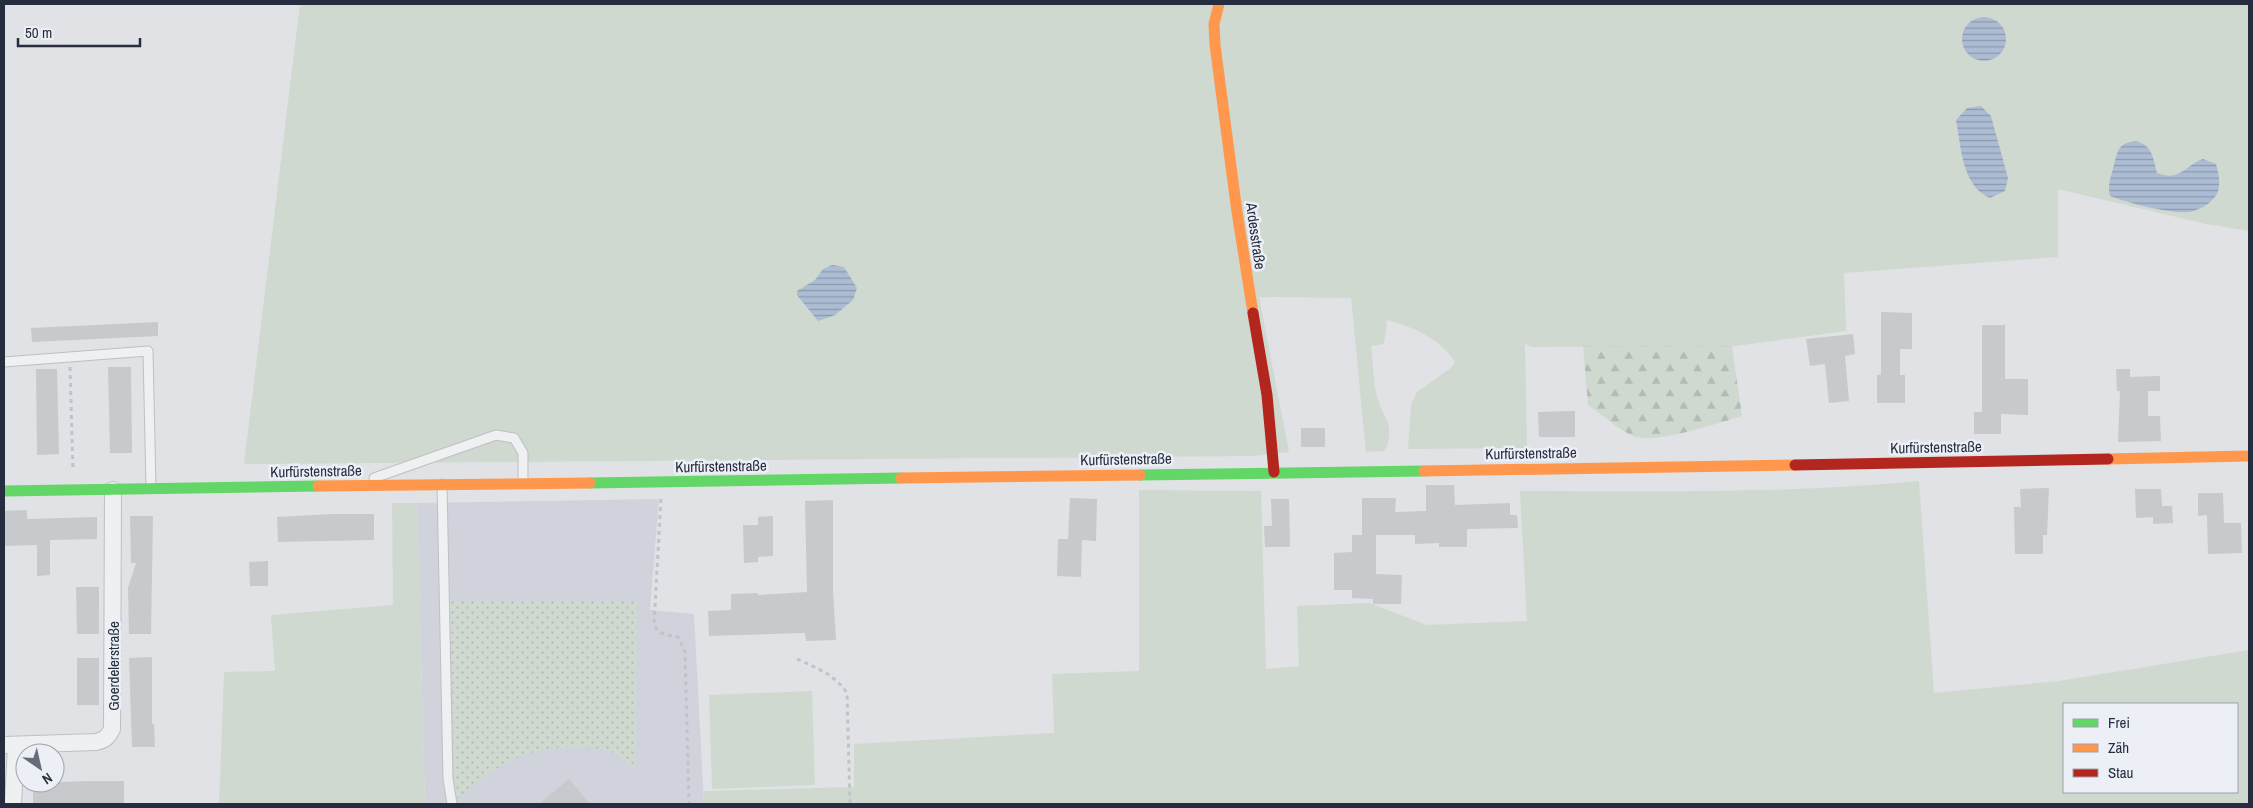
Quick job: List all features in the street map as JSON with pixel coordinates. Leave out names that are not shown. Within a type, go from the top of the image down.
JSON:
[{"type":"main road","name":"Ardesstraße","points":[[1219,4],[1214,24],[1215,45],[1245,266],[1268,402],[1273,442],[1274,472]]},
{"type":"main road","name":"Kurfürstenstraße","points":[[4,491],[2249,456]]},
{"type":"street","name":"Goerdelerstraße","points":[[10,745],[96,742],[108,736],[112,729],[113,490]]},
{"type":"street","points":[[10,745],[13,804]]},
{"type":"lane","points":[[4,362],[148,350],[151,488]]},
{"type":"lane","points":[[359,486],[390,472],[496,435],[514,438],[523,453],[522,482]]},
{"type":"lane","points":[[442,484],[448,779],[452,804]]},
{"type":"path","points":[[69,356],[74,490]]},
{"type":"path","points":[[662,481],[654,624],[656,630],[660,633],[678,637],[685,652],[689,804]]},
{"type":"path","points":[[797,659],[827,673],[838,681],[846,693],[850,804]]},
{"type":"shaded area","points":[[659,499],[650,610],[694,614],[704,804],[425,804],[417,503]]},
{"type":"green space","points":[[300,4],[2249,4],[2249,231],[2206,224],[2058,189],[2058,257],[1844,273],[1846,331],[1735,346],[1532,347],[1525,344],[1527,448],[1408,449],[1411,405],[1417,392],[1452,367],[1455,362],[1442,346],[1434,340],[1416,330],[1387,320],[1384,344],[1371,346],[1378,401],[1389,426],[1388,441],[1385,451],[1366,452],[1351,298],[1259,297],[1289,452],[1253,456],[244,464]]},
{"type":"green space","points":[[1583,346],[1732,346],[1742,416],[1703,428],[1655,438],[1633,436],[1588,405]]},
{"type":"green space","points":[[1919,481],[1934,693],[2059,681],[2249,650],[2249,804],[704,804],[704,791],[854,787],[854,744],[1054,733],[1052,674],[1139,671],[1139,490],[1261,491],[1266,669],[1299,666],[1297,606],[1369,603],[1427,625],[1527,621],[1520,491],[1720,491],[1819,488]]},
{"type":"green space","points":[[392,503],[417,503],[425,804],[219,804],[224,672],[275,671],[271,615],[393,605]]},
{"type":"green space","points":[[450,601],[637,601],[635,770],[609,751],[582,747],[554,748],[523,755],[510,761],[496,769],[458,799],[454,780]]},
{"type":"green space","points":[[812,691],[815,785],[712,789],[709,695]]},
{"type":"water","points":[[1980,17],[1988,17],[2000,23],[2006,39],[2000,55],[1988,61],[1980,61],[1968,55],[1962,43],[1962,35],[1968,23]]},
{"type":"water","points":[[1981,106],[1991,116],[2008,178],[2005,191],[1990,198],[1981,193],[1968,175],[1964,165],[1956,120],[1967,108]]},
{"type":"water","points":[[2136,141],[2149,149],[2157,173],[2171,176],[2182,172],[2203,159],[2216,164],[2219,184],[2216,196],[2199,209],[2181,212],[2149,207],[2110,196],[2110,180],[2118,151],[2126,143]]},
{"type":"water","points":[[832,265],[844,267],[857,288],[853,300],[835,315],[818,321],[797,295],[797,291],[815,280],[823,269]]},
{"type":"building","points":[[1881,312],[1912,313],[1912,349],[1900,349],[1900,375],[1905,375],[1905,403],[1877,403],[1877,375],[1881,375]]},
{"type":"building","points":[[158,322],[158,336],[32,342],[31,328]]},
{"type":"building","points":[[1982,325],[2005,325],[2005,379],[2028,379],[2028,415],[2001,414],[2001,434],[1974,434],[1974,412],[1982,412]]},
{"type":"building","points":[[1853,334],[1855,354],[1845,356],[1849,401],[1829,403],[1825,364],[1810,366],[1806,339]]},
{"type":"building","points":[[108,367],[131,367],[132,453],[110,453]]},
{"type":"building","points":[[36,369],[57,369],[59,454],[37,455]]},
{"type":"building","points":[[2116,369],[2130,369],[2130,377],[2160,376],[2160,391],[2148,391],[2148,416],[2160,416],[2161,441],[2118,442],[2120,391],[2117,391]]},
{"type":"building","points":[[1575,411],[1575,437],[1539,437],[1538,412]]},
{"type":"building","points":[[1301,428],[1325,428],[1325,447],[1301,447]]},
{"type":"building","points":[[1426,485],[1454,485],[1455,505],[1510,503],[1510,515],[1517,515],[1518,528],[1467,529],[1467,547],[1439,547],[1439,543],[1415,544],[1415,535],[1376,535],[1376,574],[1402,575],[1401,604],[1373,604],[1373,599],[1352,598],[1352,590],[1334,590],[1334,553],[1352,552],[1352,535],[1362,535],[1362,498],[1396,498],[1395,512],[1426,511]]},
{"type":"building","points":[[2049,488],[2047,535],[2043,535],[2043,554],[2015,554],[2014,507],[2021,507],[2020,489]]},
{"type":"building","points":[[2135,489],[2161,489],[2162,506],[2172,506],[2173,523],[2153,524],[2153,517],[2136,518]]},
{"type":"building","points":[[2198,493],[2223,493],[2224,523],[2241,523],[2242,553],[2208,554],[2207,515],[2198,516]]},
{"type":"building","points":[[1070,498],[1097,499],[1096,541],[1082,540],[1081,577],[1057,576],[1058,539],[1068,539]]},
{"type":"building","points":[[1271,499],[1289,499],[1290,547],[1265,547],[1264,526],[1272,526]]},
{"type":"building","points":[[833,500],[833,591],[836,640],[806,641],[805,633],[709,636],[708,611],[731,610],[731,594],[758,593],[758,595],[807,592],[805,501]]},
{"type":"building","points":[[27,510],[27,519],[97,517],[97,539],[50,540],[50,575],[37,576],[37,545],[4,546],[4,511]]},
{"type":"building","points":[[374,514],[374,540],[278,542],[277,517]]},
{"type":"building","points":[[130,516],[153,516],[151,634],[129,634],[128,588],[136,563],[131,563]]},
{"type":"building","points":[[773,516],[773,556],[758,557],[758,562],[744,563],[743,525],[758,525],[758,517]]},
{"type":"building","points":[[268,561],[268,586],[250,586],[249,562]]},
{"type":"building","points":[[76,587],[99,587],[99,634],[77,634]]},
{"type":"building","points":[[152,657],[152,724],[154,724],[155,747],[132,747],[129,658]]},
{"type":"building","points":[[77,658],[99,658],[99,705],[77,705]]},
{"type":"building","points":[[569,779],[590,804],[539,804]]},
{"type":"building","points":[[124,781],[124,804],[33,804],[33,793],[65,793],[65,782]]},
{"type":"traffic: fast","points":[[1140,475],[1424,471]]},
{"type":"traffic: fast","points":[[590,483],[901,478]]},
{"type":"traffic: fast","points":[[4,491],[318,486]]},
{"type":"traffic: slow","points":[[1219,4],[1214,24],[1215,45],[1237,212],[1253,313]]},
{"type":"traffic: slow","points":[[2108,459],[2249,456]]},
{"type":"traffic: slow","points":[[1424,471],[1795,465]]},
{"type":"traffic: slow","points":[[901,478],[1140,475]]},
{"type":"traffic: slow","points":[[318,486],[590,483]]},
{"type":"traffic: jam","points":[[1253,313],[1267,395],[1274,472]]},
{"type":"traffic: jam","points":[[1795,465],[2108,459]]}]
